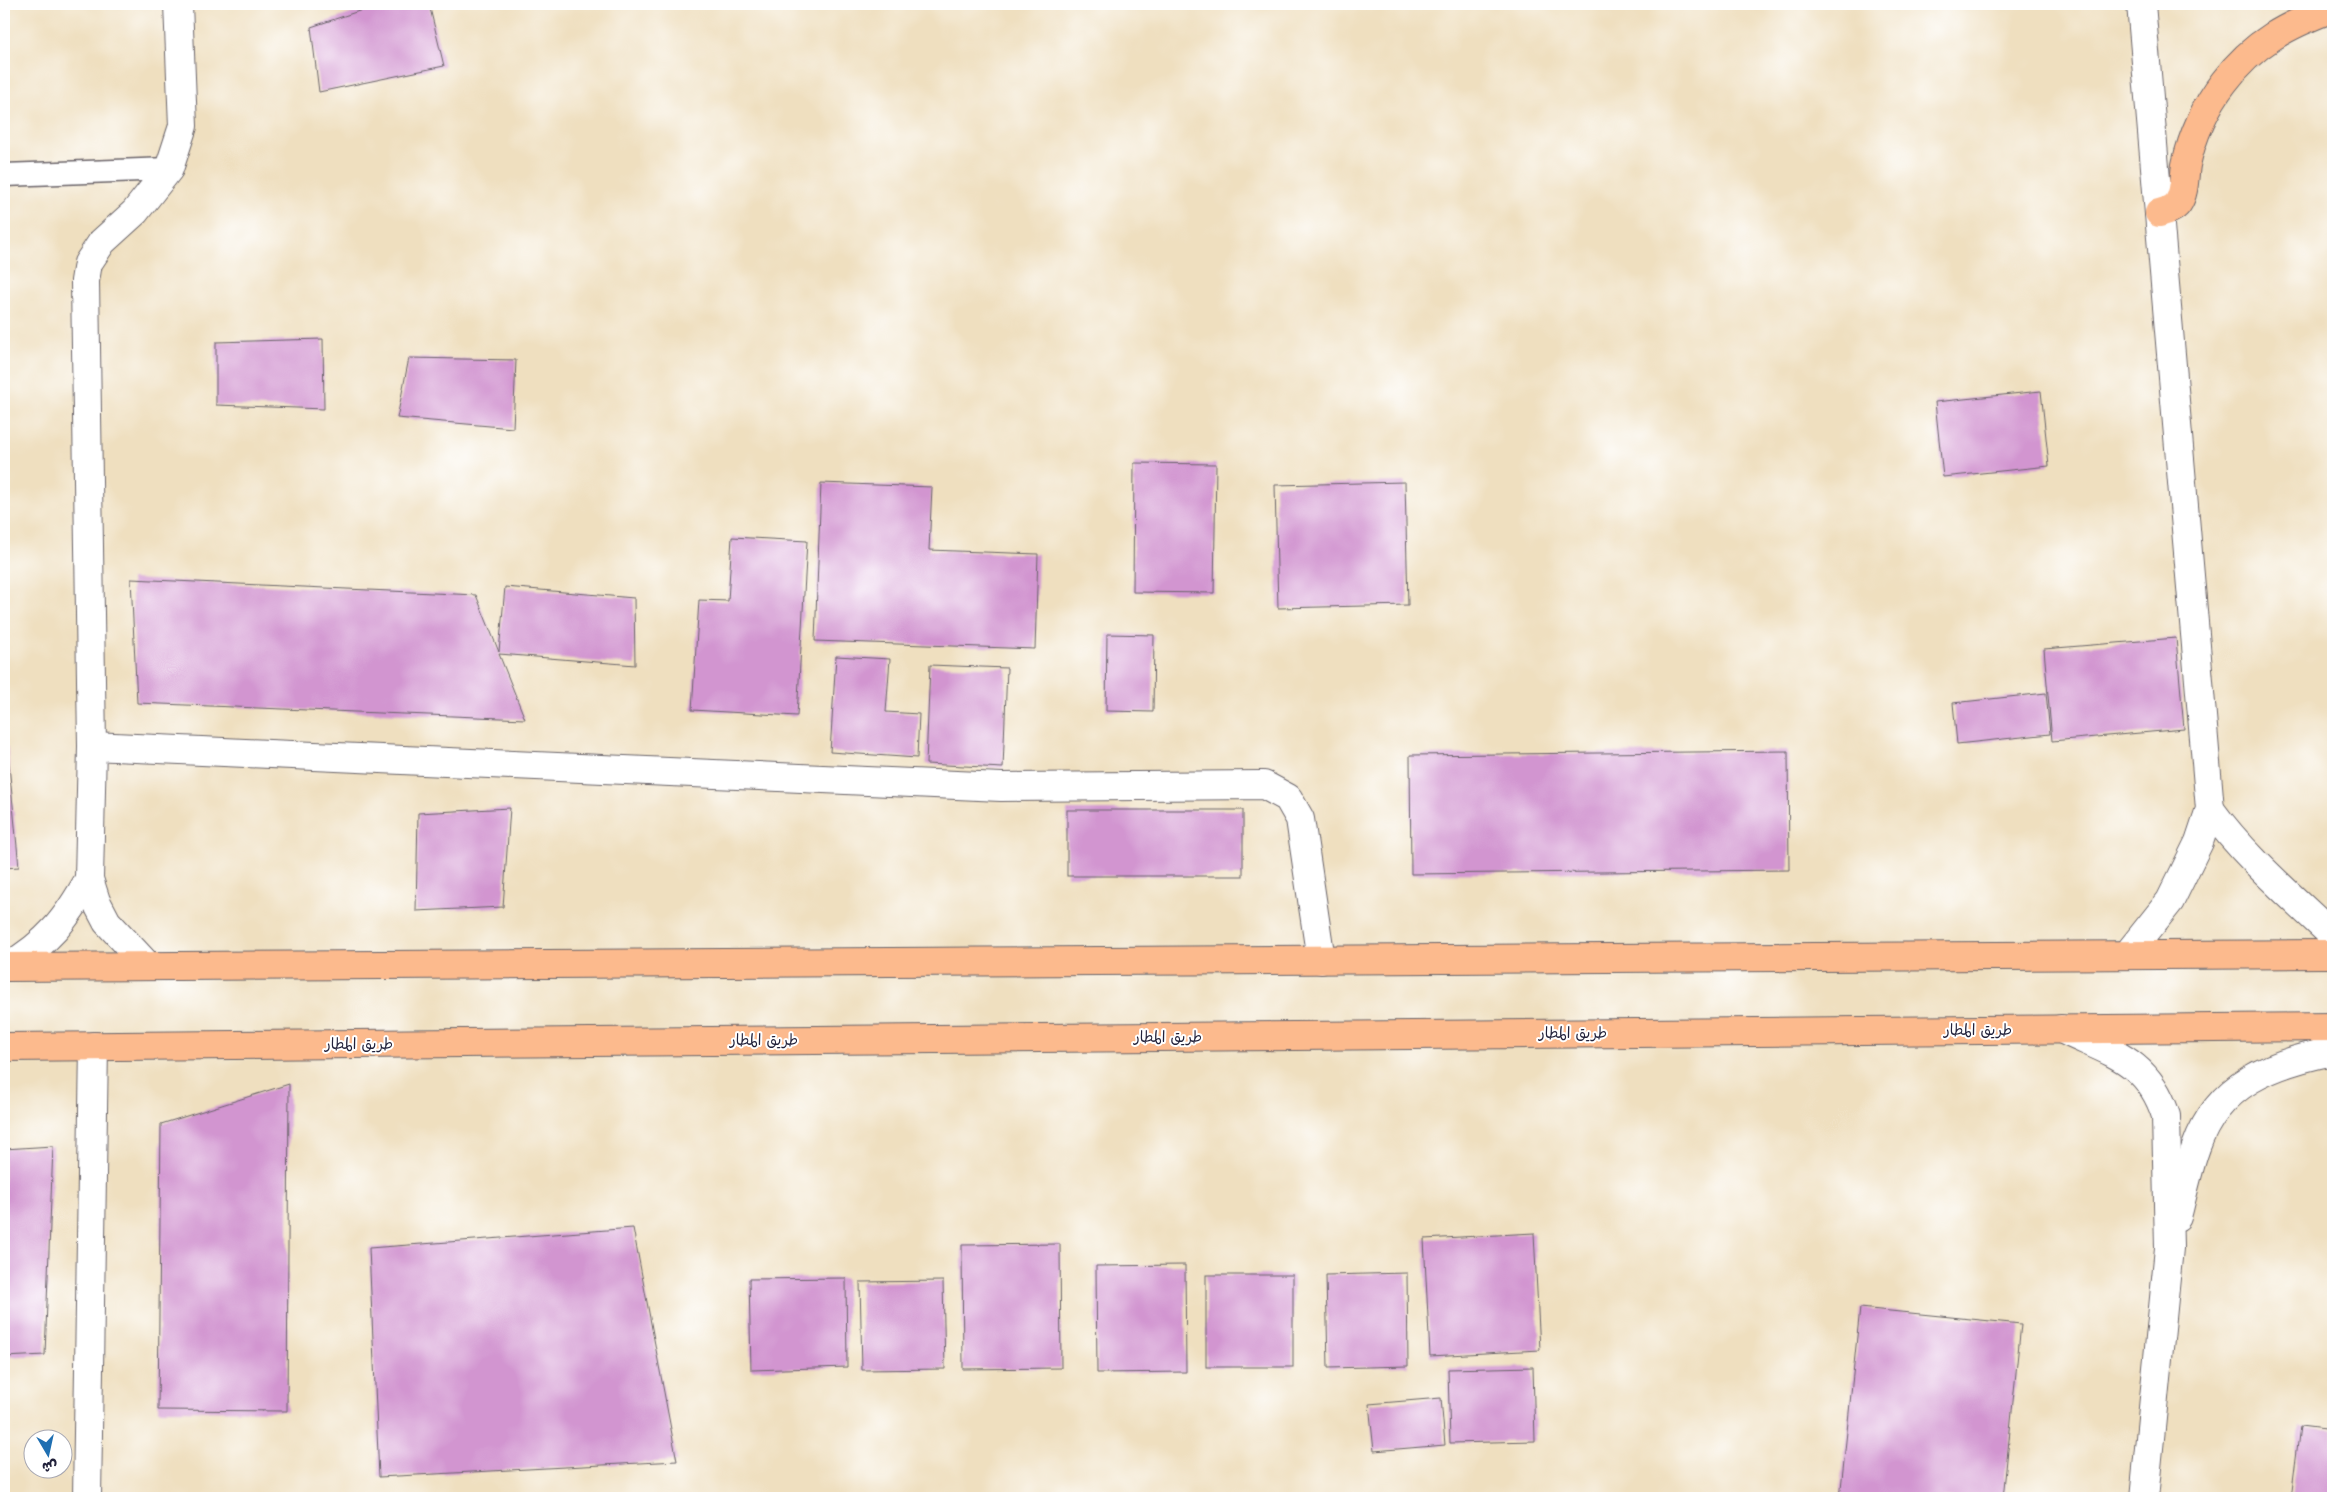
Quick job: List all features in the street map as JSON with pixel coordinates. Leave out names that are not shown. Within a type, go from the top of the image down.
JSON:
[{"type":"main road","points":[[2159,213],[2170,210],[2178,202],[2183,191],[2186,164],[2200,121],[2223,82],[2254,48],[2292,24],[2333,8]]},
{"type":"main road","points":[[5,967],[2333,954]]},
{"type":"main road","name":"طريق المطار","points":[[4,1047],[2333,1027]]},
{"type":"street","points":[[148,966],[107,922],[89,879],[92,746],[85,281],[88,263],[102,242],[135,212],[169,169],[183,126],[178,4]]},
{"type":"street","points":[[2127,955],[2170,900],[2195,849],[2210,809],[2141,4]]},
{"type":"street","points":[[92,746],[1001,787],[1264,785],[1288,798],[1300,819],[1321,960]]},
{"type":"street","points":[[2210,809],[2231,838],[2261,870],[2333,936]]},
{"type":"street","points":[[5,967],[33,952],[50,936],[65,918],[89,879]]},
{"type":"street","points":[[2061,1029],[2133,1063],[2151,1081],[2160,1097],[2166,1116],[2169,1248],[2144,1498]]},
{"type":"street","points":[[87,1498],[94,1046]]},
{"type":"street","points":[[2169,1248],[2196,1145],[2208,1122],[2224,1100],[2244,1082],[2263,1071],[2284,1062],[2333,1051]]},
{"type":"lane","points":[[4,175],[169,169]]},
{"type":"building","points":[[380,4],[429,4],[444,66],[319,92],[311,27]]},
{"type":"building","points":[[323,339],[324,409],[216,405],[216,342]]},
{"type":"building","points":[[409,358],[516,360],[513,428],[397,418]]},
{"type":"building","points":[[2041,391],[2049,466],[1943,477],[1935,402]]},
{"type":"building","points":[[1134,463],[1216,464],[1214,593],[1133,592]]},
{"type":"building","points":[[1405,482],[1408,605],[1278,608],[1275,485]]},
{"type":"building","points":[[821,483],[932,487],[929,550],[1038,554],[1035,649],[815,641]]},
{"type":"building","points":[[732,537],[807,541],[797,716],[692,710],[699,600],[728,601]]},
{"type":"building","points":[[131,579],[476,595],[499,652],[505,587],[634,598],[635,665],[499,654],[525,719],[137,703]]},
{"type":"building","points":[[5,628],[6,671],[4,671]]},
{"type":"building","points":[[1107,634],[1154,635],[1153,712],[1106,711]]},
{"type":"building","points":[[2176,638],[2184,729],[2052,741],[2044,649]]},
{"type":"building","points":[[836,656],[890,659],[886,712],[919,714],[917,758],[830,752]]},
{"type":"building","points":[[930,665],[1007,668],[1003,768],[926,764]]},
{"type":"building","points":[[2046,693],[2050,734],[1957,744],[1953,703]]},
{"type":"building","points":[[4,714],[19,867],[4,868]]},
{"type":"building","points":[[1788,751],[1789,870],[1411,874],[1410,755]]},
{"type":"building","points":[[510,808],[503,907],[416,911],[418,813]]},
{"type":"building","points":[[1067,810],[1243,810],[1243,876],[1067,876]]},
{"type":"building","points":[[289,1084],[287,1411],[158,1410],[161,1124]]},
{"type":"building","points":[[53,1146],[45,1355],[4,1357],[4,1149]]},
{"type":"building","points":[[633,1228],[677,1461],[379,1477],[369,1248]]},
{"type":"building","points":[[1534,1233],[1540,1350],[1430,1356],[1424,1239]]},
{"type":"building","points":[[1060,1244],[1061,1368],[963,1369],[962,1245]]},
{"type":"building","points":[[1185,1265],[1186,1372],[1097,1373],[1096,1266]]},
{"type":"building","points":[[1407,1273],[1408,1366],[1328,1368],[1326,1275]]},
{"type":"building","points":[[1206,1275],[1293,1275],[1293,1367],[1206,1367]]},
{"type":"building","points":[[846,1278],[847,1367],[751,1370],[749,1279]]},
{"type":"building","points":[[943,1281],[945,1369],[862,1370],[860,1282]]},
{"type":"building","points":[[1860,1308],[2021,1324],[2003,1498],[1840,1498]]},
{"type":"building","points":[[1533,1367],[1535,1441],[1450,1443],[1448,1369]]},
{"type":"building","points":[[1441,1398],[1445,1445],[1374,1451],[1369,1404]]},
{"type":"building","points":[[2300,1426],[2333,1430],[2333,1498],[2291,1498]]}]
